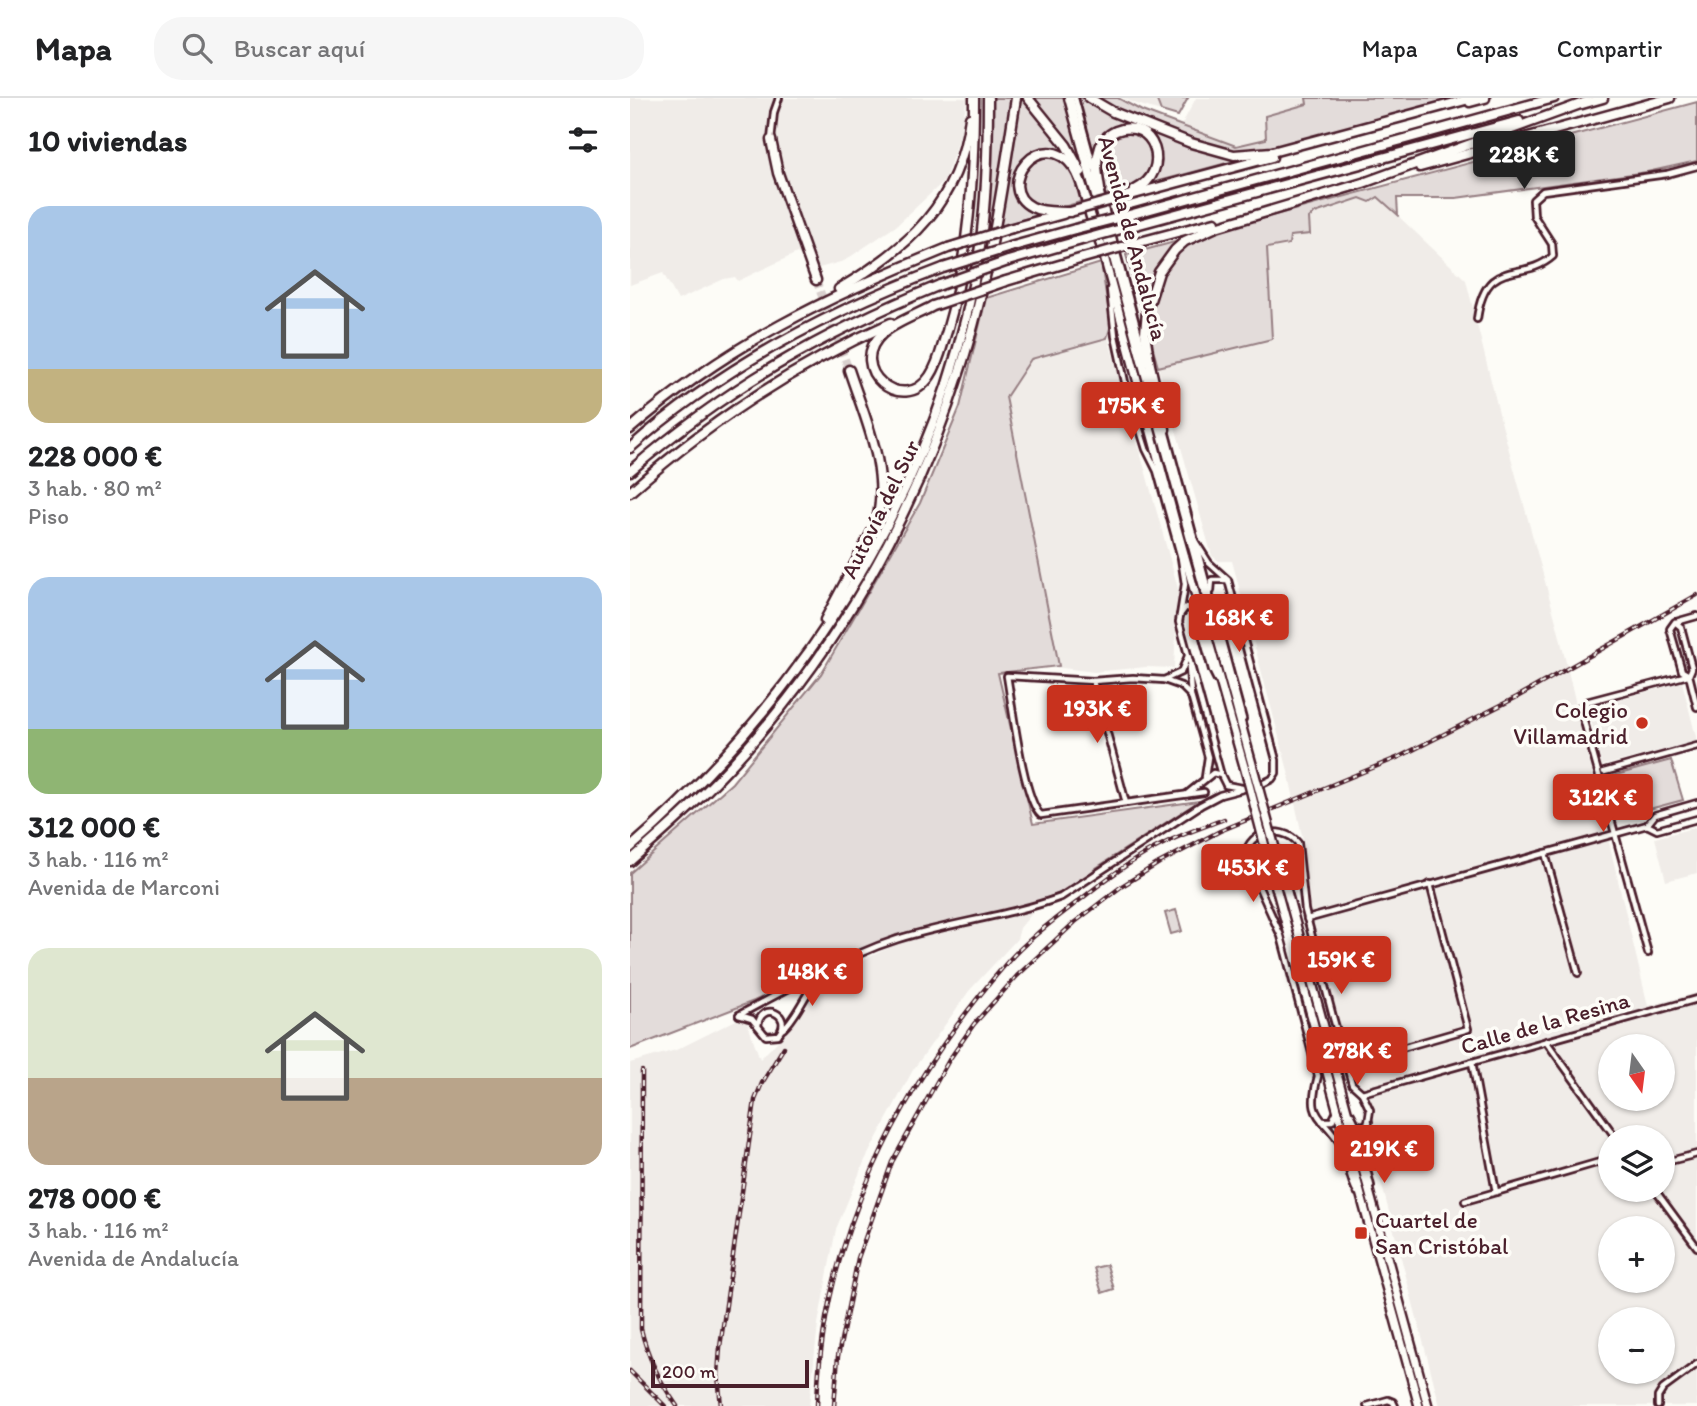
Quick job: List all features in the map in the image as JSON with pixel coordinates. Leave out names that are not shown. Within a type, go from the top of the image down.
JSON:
[{"type":"highway","points":[[817,304],[893,254],[915,235],[931,216],[958,167],[973,98]]},
{"type":"highway","points":[[933,306],[883,333],[875,343],[870,354],[870,366],[882,385],[894,391],[908,391],[918,387],[926,382],[937,362],[951,314],[968,230],[974,140],[973,98]]},
{"type":"highway","name":"Autovía del Sur","points":[[630,848],[719,764],[801,662],[829,625],[871,555],[906,485],[943,389],[967,311],[980,247],[986,180],[988,98]]},
{"type":"highway","name":"Autovía del Sur","points":[[630,861],[713,784],[785,703],[847,614],[894,532],[935,442],[972,331],[997,219],[1016,98]]},
{"type":"highway","points":[[1028,98],[1066,145],[1078,165],[1105,244]]},
{"type":"highway","points":[[1069,98],[1105,244]]},
{"type":"highway","points":[[1089,98],[1113,112],[1191,143],[1211,150],[1244,155],[1272,152],[1472,98]]},
{"type":"highway","points":[[630,429],[724,358],[775,326],[817,304],[948,248],[1485,98]]},
{"type":"highway","points":[[630,448],[703,390],[758,355],[841,309],[943,268],[1010,247],[1554,98]]},
{"type":"highway","points":[[630,471],[716,402],[749,380],[850,324],[940,285],[1078,241],[1603,98]]},
{"type":"highway","points":[[630,492],[696,436],[799,368],[854,340],[933,306],[1006,281],[1136,243],[1670,98]]},
{"type":"highway","points":[[1165,429],[1145,333],[1154,283],[1165,262],[1185,241],[1216,227],[1363,183],[1587,102]]},
{"type":"highway","points":[[1100,189],[1097,166],[1102,142],[1120,130],[1139,131],[1151,141],[1156,153],[1156,167],[1154,174],[1142,187],[1123,198]]},
{"type":"highway","points":[[771,140],[778,173],[816,280]]},
{"type":"highway","points":[[1070,212],[1040,211],[1025,203],[1021,197],[1018,178],[1020,170],[1028,160],[1050,153],[1065,158],[1080,179],[1105,244]]},
{"type":"highway","points":[[801,662],[841,593],[881,509],[882,492],[877,454],[849,370]]},
{"type":"main road","name":"Avenida de Andalucía","points":[[1105,244],[1107,267],[1179,536],[1223,693],[1278,859],[1428,1406]]},
{"type":"main road","name":"Avenida de Andalucía","points":[[1105,244],[1251,776],[1269,862],[1419,1406]]},
{"type":"street","points":[[771,140],[774,113],[779,98]]},
{"type":"street","name":"Avenida de Andalucía","points":[[1075,98],[1216,616]]},
{"type":"street","points":[[1477,319],[1479,304],[1493,280],[1501,274],[1544,264],[1553,256],[1552,244],[1534,216],[1533,200],[1544,191],[1667,174],[1697,166]]},
{"type":"street","points":[[1107,267],[1115,336],[1125,382],[1146,449],[1167,492]]},
{"type":"street","points":[[1157,471],[1181,558]]},
{"type":"street","points":[[1179,536],[1185,584],[1179,622],[1226,785]]},
{"type":"street","points":[[829,971],[811,987],[793,1018],[778,1035],[765,1036],[752,1019],[739,1015],[806,979],[906,936],[1035,906],[1061,897],[1201,805],[1218,796],[1272,779],[1276,773],[1276,760],[1228,580],[1209,564],[1195,541]]},
{"type":"street","points":[[1228,580],[1212,580],[1210,586],[1241,708],[1251,776]]},
{"type":"street","points":[[1179,615],[1186,607],[1196,612],[1212,670],[1223,693]]},
{"type":"street","points":[[1689,674],[1682,671],[1670,629],[1675,622],[1697,616]]},
{"type":"street","points":[[1675,622],[1681,627],[1691,665],[1689,674],[1697,707]]},
{"type":"street","points":[[1164,680],[1181,672],[1188,655]]},
{"type":"street","points":[[1188,655],[1191,696],[1208,757],[1205,793],[1201,805]]},
{"type":"street","points":[[1586,702],[1689,674]]},
{"type":"street","points":[[1191,696],[1181,686],[1164,680],[1133,678],[1093,681],[1007,676],[1023,765],[1037,811],[1045,816],[1186,794],[1205,793],[1218,796]]},
{"type":"street","points":[[1093,681],[1126,803]]},
{"type":"street","points":[[1580,708],[1648,953]]},
{"type":"street","points":[[1604,772],[1697,746]]},
{"type":"street","points":[[1186,794],[1213,773],[1221,775]]},
{"type":"street","points":[[1226,785],[1245,788]]},
{"type":"street","points":[[1218,796],[1226,785]]},
{"type":"street","points":[[1307,919],[1647,825],[1655,815],[1697,803]]},
{"type":"street","points":[[1647,825],[1657,830],[1697,819]]},
{"type":"street","name":"Avenida de Andalucía","points":[[1321,1121],[1313,1104],[1318,1076],[1281,936],[1245,853],[1248,845],[1257,837],[1278,831],[1286,832],[1298,843],[1307,919],[1352,1084],[1362,1093],[1370,1110],[1363,1154],[1385,1248]]},
{"type":"street","points":[[1545,853],[1578,973]]},
{"type":"street","points":[[1346,1063],[1468,1029],[1430,884]]},
{"type":"street","name":"Calle de la Resina","points":[[1362,1093],[1697,999]]},
{"type":"street","points":[[760,1004],[766,1004],[780,1014],[784,1021],[783,1030]]},
{"type":"street","points":[[758,1026],[760,1004]]},
{"type":"street","points":[[758,1019],[764,1012],[772,1010]]},
{"type":"street","points":[[1546,1041],[1607,1125]]},
{"type":"street","points":[[1472,1062],[1496,1192]]},
{"type":"street","name":"Avenida de Andalucía","points":[[1336,1072],[1356,1125],[1365,1125],[1369,1121]]},
{"type":"street","points":[[1321,1121],[1332,1121],[1338,1110]]},
{"type":"street","points":[[1321,1121],[1342,1146],[1353,1185],[1361,1198]]},
{"type":"street","points":[[1675,1160],[1697,1154]]},
{"type":"street","points":[[1465,1201],[1598,1162]]},
{"type":"street","points":[[1664,1202],[1697,1247]]},
{"type":"street","points":[[1658,1406],[1658,1397],[1663,1389],[1697,1364]]},
{"type":"street","points":[[1367,1406],[1388,1401],[1395,1406]]},
{"type":"shaded area","points":[[630,98],[967,98],[960,137],[944,181],[896,226],[844,261],[819,268],[797,253],[738,281],[735,277],[724,279],[678,300],[663,273],[630,285]]},
{"type":"shaded area","points":[[992,98],[1066,98],[1093,198],[985,231]]},
{"type":"shaded area","points":[[1078,98],[1118,98],[1142,111],[1236,146],[1266,139],[1265,116],[1307,104],[1306,98],[1461,98],[1104,195]]},
{"type":"shaded area","points":[[1122,98],[1156,98],[1161,111],[1137,104]]},
{"type":"shaded area","points":[[1156,98],[1188,98],[1178,116],[1161,111]]},
{"type":"shaded area","points":[[1196,98],[1306,98],[1307,104],[1265,116],[1266,139],[1236,146],[1181,126]]},
{"type":"shaded area","points":[[1697,102],[1697,161],[1647,172],[1456,198],[1397,198],[1398,215],[1378,197],[1370,202],[1360,198],[1315,213],[1309,218],[1310,234],[1290,236],[1289,244],[1267,248],[1272,339],[1158,367],[1126,255]]},
{"type":"shaded area","points":[[1378,197],[1466,280],[1558,629],[1648,1006],[1697,993],[1697,1406],[1440,1406],[1306,896],[1304,844],[1287,767],[1232,561],[1219,561],[1212,556],[1158,367],[1272,339],[1267,248],[1289,244],[1290,236],[1315,213],[1360,198]]},
{"type":"shaded area","points":[[1101,263],[1111,325],[1107,338],[1031,359],[1006,397],[1059,666],[998,673],[1033,824],[1199,801],[1096,868],[1075,887],[1035,903],[896,935],[754,1001],[630,1049],[630,873],[732,783],[821,674],[920,503],[960,407],[986,298]]},
{"type":"shaded area","points":[[1108,337],[1181,599],[1174,668],[1146,667],[1094,672],[1055,667],[1029,547],[1007,397],[1030,356]]},
{"type":"shaded area","name":"Colegio Villamadrid","points":[[1682,682],[1697,741],[1602,766],[1588,708]]},
{"type":"shaded area","points":[[1671,760],[1683,800],[1616,818],[1605,778]]},
{"type":"shaded area","points":[[1697,827],[1697,873],[1666,881],[1655,838]]},
{"type":"shaded area","points":[[1176,910],[1182,931],[1171,934],[1165,913]]},
{"type":"shaded area","points":[[1034,911],[1020,928],[1017,939],[969,991],[913,1070],[865,1160],[836,1229],[818,1324],[809,1406],[630,1406],[630,1063],[676,1050],[740,1018],[746,1019],[760,1059],[791,1028],[813,989],[831,975],[899,943],[926,934]]},
{"type":"shaded area","points":[[1107,1265],[1114,1289],[1102,1293],[1094,1268]]},
{"type":"tunnel","points":[[816,280],[849,370]]},
{"type":"railway","points":[[834,1406],[838,1356],[858,1258],[892,1162],[949,1060],[974,1024],[1017,976],[1075,922],[1122,886],[1159,863],[1220,831],[1399,757],[1517,697],[1697,595]]},
{"type":"railway","points":[[817,1406],[822,1345],[833,1285],[850,1226],[873,1169],[931,1062],[1005,965],[1043,929],[1104,881],[1144,854],[1179,836],[1224,819]]},
{"type":"railway","points":[[721,1406],[718,1375],[720,1347],[755,1100],[784,1047]]},
{"type":"railway","points":[[642,1071],[641,1329],[655,1370],[677,1406]]},
{"type":"railway","points":[[630,1371],[665,1406]]},
{"type":"place","name":"Colegio Villamadrid","points":[[1642,723]]},
{"type":"place","name":"Cuartel de San Cristóbal","points":[[1361,1233]]}]
